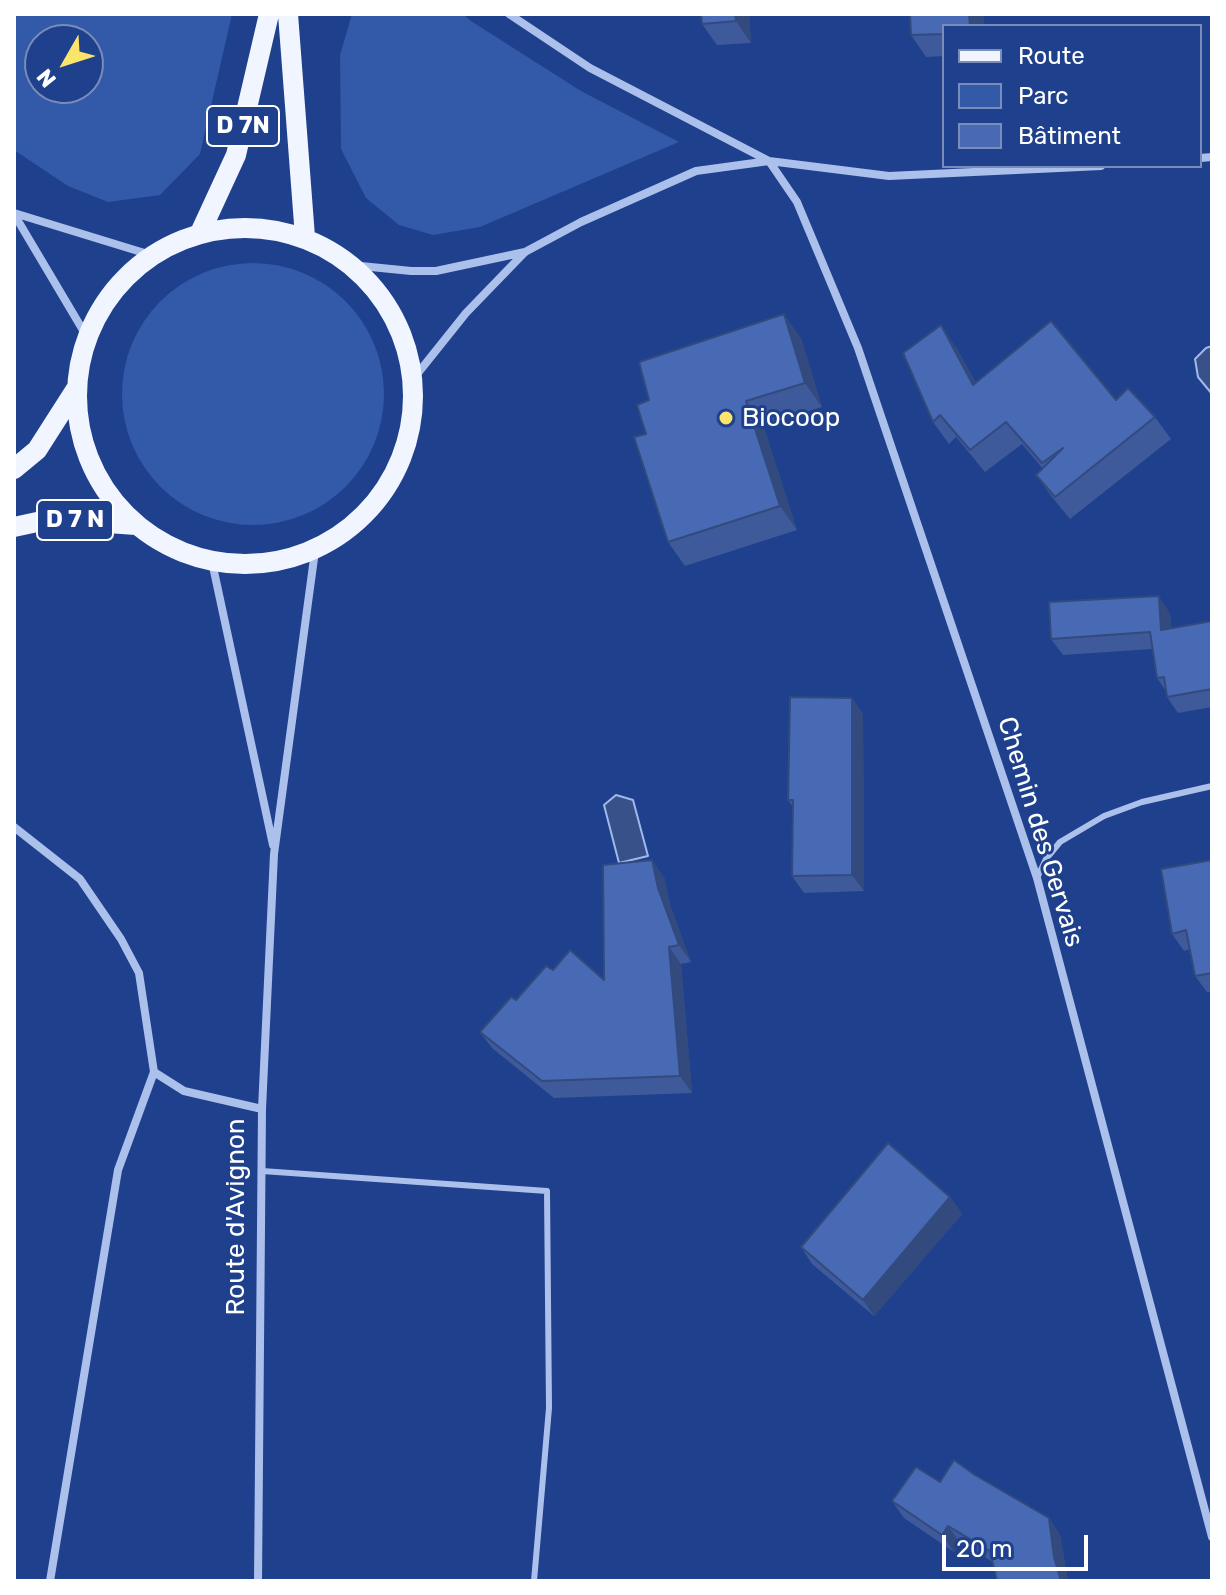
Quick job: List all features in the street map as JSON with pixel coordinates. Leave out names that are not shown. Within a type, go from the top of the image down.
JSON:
[{"type":"main road","name":"D 7N","points":[[200,233],[236,155],[269,14]]},
{"type":"main road","name":"D 7N","points":[[288,14],[305,237]]},
{"type":"main road","points":[[253,227],[305,237],[351,265],[384,299],[405,340],[414,378],[412,431],[392,481],[359,522],[315,551],[265,565],[212,562],[172,549],[136,525],[110,497],[91,464],[79,428],[76,389],[87,337],[108,294],[151,255],[175,242],[200,233],[253,227]]},
{"type":"main road","points":[[14,469],[37,450],[76,389]]},
{"type":"main road","name":"D 7 N","points":[[14,527],[51,519],[136,525]]},
{"type":"street","points":[[509,14],[590,68],[769,161]]},
{"type":"street","points":[[351,265],[436,271],[525,252],[581,222],[696,171],[769,161],[889,176],[1059,168]]},
{"type":"street","name":"Chemin des Gervais","points":[[769,161],[797,202],[858,348],[1037,878],[1212,1537]]},
{"type":"street","points":[[14,214],[151,255]]},
{"type":"street","points":[[14,214],[87,337]]},
{"type":"street","points":[[414,378],[466,313],[525,252]]},
{"type":"street","points":[[274,854],[315,551]]},
{"type":"street","points":[[212,562],[274,854]]},
{"type":"street","points":[[14,827],[80,879],[121,939],[139,973],[154,1072],[118,1170],[50,1581]]},
{"type":"street","name":"Route d'Avignon","points":[[258,1581],[262,1109],[274,854]]},
{"type":"street","points":[[154,1072],[184,1091],[262,1109]]},
{"type":"lane","points":[[1037,878],[1046,859],[1060,842],[1104,816],[1142,802],[1212,786]]},
{"type":"lane","points":[[262,1171],[547,1191],[549,1408],[534,1581]]},
{"type":"green space","points":[[14,14],[232,14],[200,154],[160,195],[108,202],[68,186],[14,150]]},
{"type":"green space","points":[[352,14],[463,14],[581,91],[679,142],[480,227],[433,235],[399,225],[366,198],[341,149],[340,55]]},
{"type":"green space","points":[[253,263],[303,273],[326,285],[354,311],[374,344],[384,394],[374,444],[362,467],[336,495],[303,515],[253,525],[203,515],[180,503],[152,477],[132,444],[122,394],[132,344],[144,321],[170,293],[203,273]]},
{"type":"shaded area","points":[[1212,346],[1212,394],[1198,377],[1195,359]]},
{"type":"shaded area","points":[[616,795],[633,800],[648,856],[619,863],[604,805]]},
{"type":"building","points":[[701,14],[735,14],[736,21],[702,24]]},
{"type":"building","points":[[910,14],[969,14],[970,24],[942,24],[942,34],[911,35]]},
{"type":"building","points":[[784,314],[805,383],[746,401],[780,506],[668,542],[634,437],[646,434],[637,405],[649,400],[639,362]]},
{"type":"building","points":[[1051,321],[1116,400],[1128,388],[1155,417],[1055,497],[1036,475],[1063,448],[1042,463],[1006,422],[970,450],[940,415],[933,422],[903,353],[941,325],[973,385]]},
{"type":"building","points":[[1159,596],[1161,630],[1212,621],[1212,689],[1167,697],[1164,677],[1157,678],[1150,632],[1051,639],[1049,602]]},
{"type":"building","points":[[790,697],[852,698],[852,875],[792,876],[793,800],[788,800]]},
{"type":"building","points":[[652,860],[658,888],[679,945],[669,947],[680,1076],[542,1081],[480,1032],[511,997],[516,1000],[546,966],[553,970],[570,950],[604,980],[603,865]]},
{"type":"building","points":[[1212,860],[1212,973],[1195,976],[1186,930],[1172,934],[1161,869]]},
{"type":"building","points":[[888,1143],[950,1197],[863,1300],[801,1247]]},
{"type":"building","points":[[954,1460],[1049,1518],[1061,1581],[997,1581],[990,1551],[948,1526],[942,1535],[892,1501],[916,1467],[940,1482]]},
{"type":"place","name":"Biocoop","points":[[726,418]]}]
